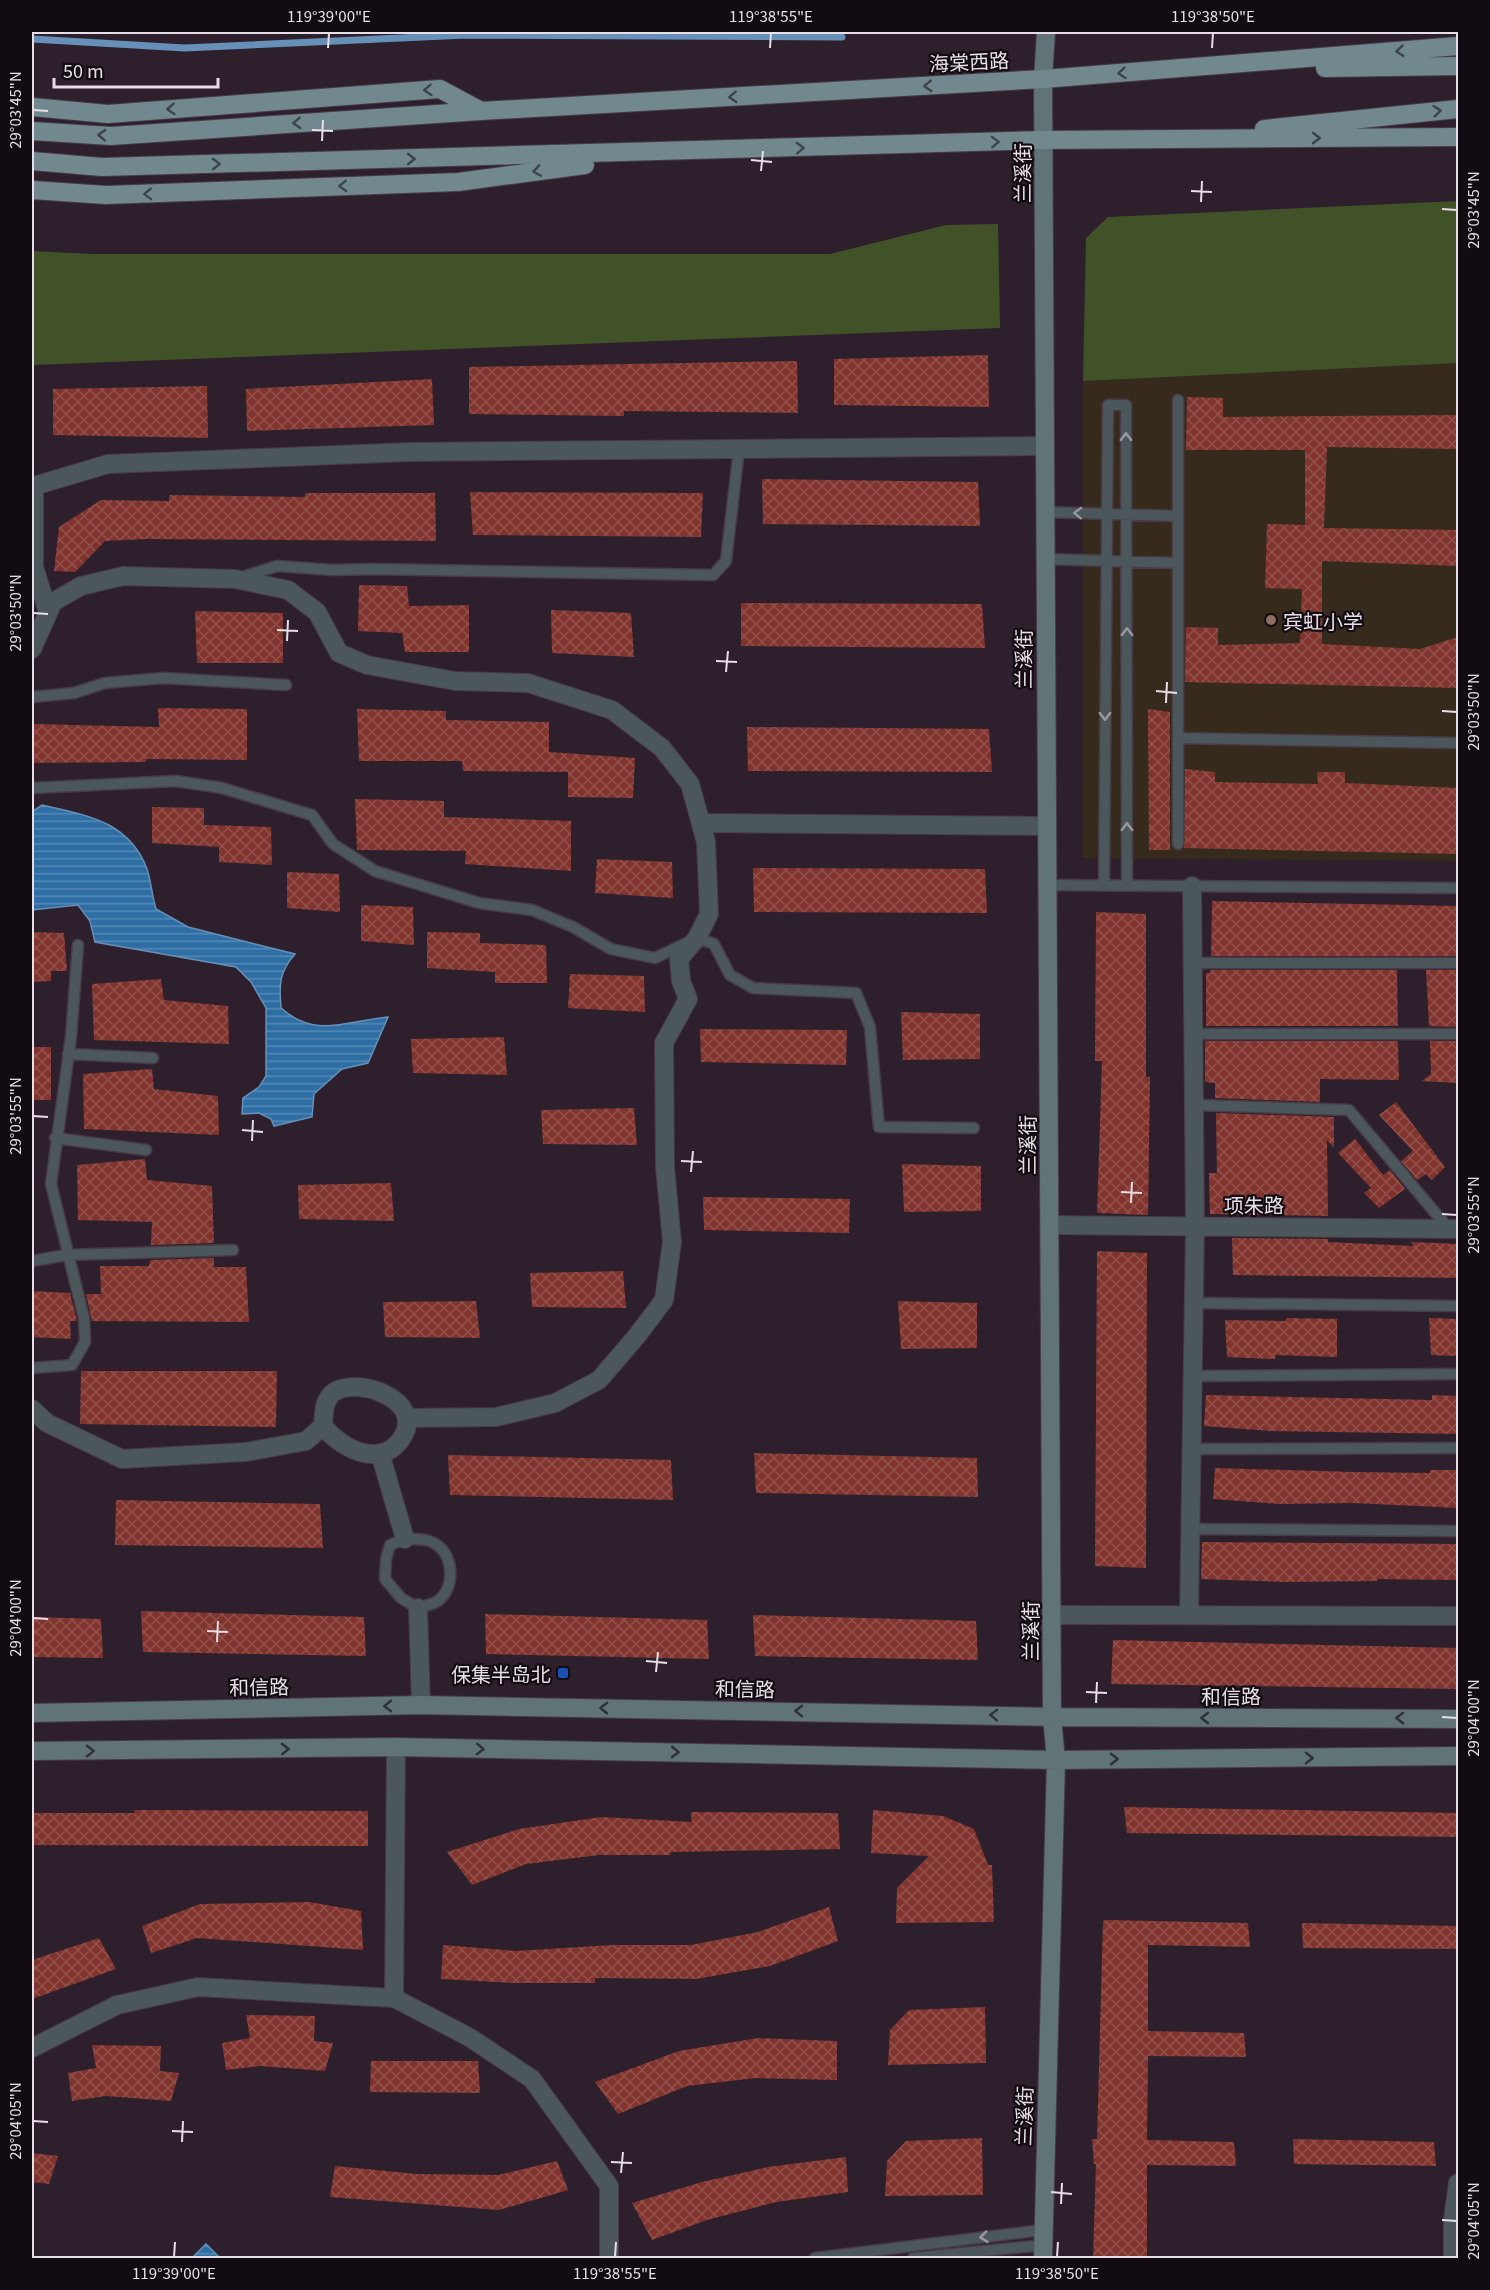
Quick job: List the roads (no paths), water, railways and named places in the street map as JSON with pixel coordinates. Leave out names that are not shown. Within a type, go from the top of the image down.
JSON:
[{"type":"main road","name":"海棠西路","points":[[32,130],[111,136],[481,111],[1043,79],[1458,46]]},
{"type":"main road","points":[[1158,70],[1458,66]]},
{"type":"main road","points":[[32,107],[108,114],[440,89],[481,111]]},
{"type":"main road","points":[[1149,140],[1458,109]]},
{"type":"main road","points":[[32,161],[102,167],[1043,141],[1458,137]]},
{"type":"main road","points":[[32,190],[106,195],[458,182],[679,152]]},
{"type":"street","name":"兰溪街","points":[[1043,2244],[1056,1760],[1052,1717],[1044,559],[1043,79],[1046,32]]},
{"type":"street","points":[[48,612],[33,567],[34,486],[108,464],[410,452],[1044,446]]},
{"type":"street","points":[[32,649],[53,602],[81,586],[123,576],[235,579],[288,591],[317,612],[339,653],[367,665],[455,681],[528,683],[612,710],[662,748],[690,784],[706,842],[709,914],[697,938],[679,958],[681,981],[688,999],[664,1043],[665,1167],[672,1242],[664,1300],[599,1380],[555,1403],[496,1417],[408,1418]]},
{"type":"street","points":[[701,823],[1046,826]]},
{"type":"street","points":[[1189,1615],[1195,1226],[1192,886]]},
{"type":"street","name":"项朱路","points":[[1049,1225],[1453,1228]]},
{"type":"street","points":[[347,1388],[379,1391],[399,1402],[408,1418],[408,1428],[398,1445],[380,1454],[369,1455],[352,1449],[330,1434],[323,1426],[324,1405],[333,1392],[347,1388]]},
{"type":"street","points":[[32,1409],[47,1423],[122,1459],[246,1452],[306,1441],[323,1426]]},
{"type":"street","points":[[380,1454],[405,1539]]},
{"type":"street","points":[[418,1608],[421,1705]]},
{"type":"street","points":[[1052,1615],[1458,1616]]},
{"type":"street","name":"和信路","points":[[32,1713],[421,1705],[1052,1717],[1458,1719]]},
{"type":"street","points":[[394,1998],[396,1747]]},
{"type":"street","points":[[32,1751],[396,1747],[1056,1760],[1458,1756]]},
{"type":"street","points":[[32,2048],[117,2005],[198,1987],[394,1998],[470,2037],[532,2079],[609,2186],[609,2259]]},
{"type":"street","points":[[1453,2259],[1453,2219],[1458,2183]]},
{"type":"lane","points":[[1178,400],[1178,844]]},
{"type":"lane","points":[[1104,885],[1108,405],[1126,405],[1127,885]]},
{"type":"lane","points":[[235,579],[277,566],[333,570],[713,575],[726,561],[739,449]]},
{"type":"lane","points":[[1044,512],[1178,516]]},
{"type":"lane","points":[[1044,559],[1178,563]]},
{"type":"lane","points":[[32,697],[74,693],[105,683],[163,678],[286,685]]},
{"type":"lane","points":[[1178,738],[1458,743]]},
{"type":"lane","points":[[32,788],[176,781],[222,788],[312,815],[333,844],[375,871],[479,903],[532,910],[573,927],[611,949],[655,958],[697,938],[714,944],[730,975],[753,988],[856,993],[870,1027],[879,1127],[974,1128]]},
{"type":"lane","points":[[1047,885],[1458,888]]},
{"type":"lane","points":[[32,1368],[72,1365],[85,1342],[84,1318],[66,1255],[51,1184],[55,1138],[68,1054],[78,945]]},
{"type":"lane","points":[[1192,963],[1458,963]]},
{"type":"lane","points":[[1193,1034],[1458,1034]]},
{"type":"lane","points":[[68,1054],[153,1058]]},
{"type":"lane","points":[[1194,1105],[1349,1110],[1453,1228]]},
{"type":"lane","points":[[55,1138],[146,1150]]},
{"type":"lane","points":[[32,1261],[66,1255],[232,1250]]},
{"type":"lane","points":[[1194,1303],[1458,1306]]},
{"type":"lane","points":[[1193,1376],[1458,1374]]},
{"type":"lane","points":[[1192,1449],[1458,1448]]},
{"type":"lane","points":[[1190,1529],[1458,1531]]},
{"type":"lane","points":[[405,1539],[422,1539],[438,1545],[447,1557],[451,1574],[446,1593],[436,1602],[418,1608],[401,1598],[385,1580],[386,1559],[390,1545],[405,1539]]},
{"type":"lane","points":[[815,2259],[1043,2244]]},
{"type":"lane","points":[[913,2259],[1043,2244]]},
{"type":"water","points":[[42,805],[90,817],[117,830],[129,840],[147,869],[156,909],[188,927],[295,954],[283,973],[280,992],[281,1008],[294,1017],[306,1023],[332,1026],[388,1017],[368,1063],[342,1069],[314,1094],[312,1117],[274,1126],[271,1119],[259,1113],[242,1114],[243,1098],[259,1087],[266,1076],[266,1008],[251,982],[236,967],[95,942],[90,921],[78,905],[32,910],[32,812]]},
{"type":"water","points":[[206,2244],[220,2258],[192,2258]]},
{"type":"waterway","points":[[32,39],[185,48],[466,35],[842,37]]},
{"type":"place","name":"宾虹小学","points":[[1271,620]]},
{"type":"place","name":"保集半岛北","points":[[563,1673]]}]
